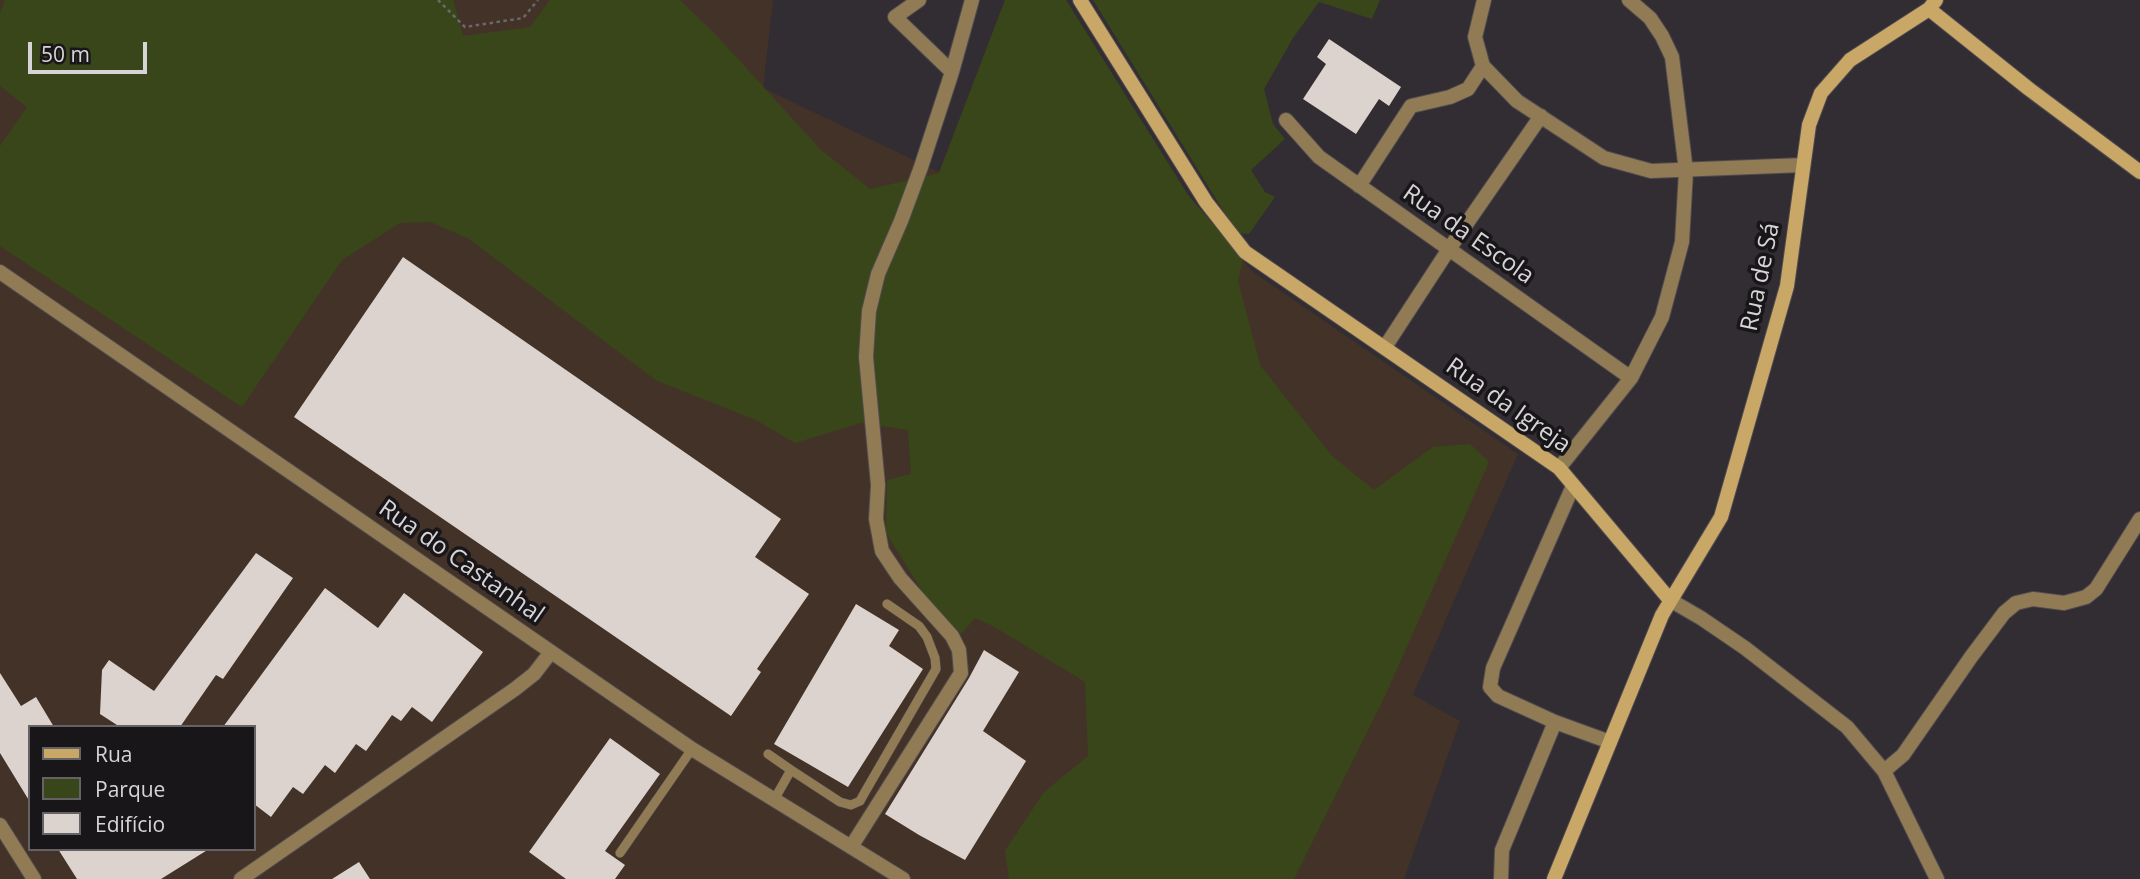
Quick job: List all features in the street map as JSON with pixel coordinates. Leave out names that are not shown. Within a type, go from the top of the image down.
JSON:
[{"type":"street","points":[[919,0],[895,17],[952,72]]},
{"type":"street","points":[[852,848],[961,673],[959,650],[952,636],[900,578],[882,551],[876,519],[878,485],[866,357],[869,311],[878,274],[901,221],[952,72],[972,0]]},
{"type":"street","name":"Rua da Igreja","points":[[1080,0],[1206,202],[1245,252],[1559,468],[1670,600],[1745,648],[1847,727],[1884,771],[1937,879]]},
{"type":"street","points":[[1485,0],[1475,37],[1483,66],[1517,101],[1604,158],[1651,171],[1803,165]]},
{"type":"street","points":[[1559,468],[1630,378],[1662,317],[1682,242],[1686,171],[1672,57],[1650,19],[1629,0]]},
{"type":"street","points":[[1933,5],[2029,89],[2140,172]]},
{"type":"street","name":"Rua de Sá","points":[[1554,879],[1670,600],[1721,517],[1787,286],[1809,125],[1821,93],[1850,60],[1933,5]]},
{"type":"street","points":[[1359,186],[1411,106],[1450,97],[1468,89],[1483,66]]},
{"type":"street","points":[[1385,347],[1541,116]]},
{"type":"street","name":"Rua da Escola","points":[[1286,120],[1319,157],[1630,378]]},
{"type":"street","name":"Rua do Castanhal","points":[[0,272],[692,749],[903,879]]},
{"type":"street","points":[[1573,486],[1493,668],[1490,687],[1498,696],[1555,722],[1610,742]]},
{"type":"street","points":[[1884,771],[1903,755],[2004,613],[2016,603],[2034,599],[2064,603],[2086,597],[2096,589],[2140,519]]},
{"type":"street","points":[[241,879],[515,689],[534,674],[551,652]]},
{"type":"street","points":[[1502,879],[1502,850],[1555,722]]},
{"type":"street","points":[[0,825],[34,879]]},
{"type":"lane","points":[[768,754],[840,802],[851,805],[860,801],[936,669],[935,658],[919,626],[887,604]]},
{"type":"lane","points":[[620,853],[692,749]]},
{"type":"lane","points":[[774,800],[791,770]]},
{"type":"path","points":[[438,0],[465,27],[523,18],[538,0]]},
{"type":"shaded area","points":[[0,0],[773,0],[763,88],[939,172],[1005,0],[1066,0],[1188,195],[1253,272],[1518,454],[1413,695],[1460,721],[1404,879],[0,879]]},
{"type":"green space","points":[[5,0],[453,0],[463,36],[530,27],[550,0],[680,0],[718,37],[820,149],[870,189],[939,173],[1005,0],[1066,0],[1188,195],[1243,259],[1238,281],[1260,365],[1332,456],[1374,490],[1433,447],[1470,444],[1489,462],[1385,696],[1294,879],[1009,879],[1005,851],[1044,792],[1088,756],[1085,682],[993,626],[975,618],[961,634],[926,597],[886,533],[887,480],[911,474],[908,430],[861,423],[795,443],[756,420],[657,381],[469,239],[431,222],[400,223],[342,260],[242,407],[0,246],[0,146],[27,107],[0,86],[0,13]]},
{"type":"green space","points":[[1093,0],[1380,0],[1372,19],[1319,2],[1293,38],[1264,89],[1273,124],[1285,139],[1251,170],[1265,192],[1275,197],[1249,234],[1237,233]]},
{"type":"building","points":[[1329,39],[1401,87],[1389,106],[1379,99],[1356,134],[1303,99],[1326,64],[1317,57]]},
{"type":"building","points":[[403,257],[781,519],[755,557],[809,594],[757,669],[761,672],[731,716],[294,417]]},
{"type":"building","points":[[256,553],[293,578],[223,679],[216,675],[181,725],[117,725],[100,714],[102,670],[109,660],[154,691]]},
{"type":"building","points":[[325,588],[378,628],[404,593],[483,652],[432,722],[412,707],[401,721],[392,715],[366,751],[356,744],[335,773],[325,765],[303,794],[293,787],[271,817],[256,806],[256,725],[224,725]]},
{"type":"building","points":[[856,604],[899,630],[889,646],[923,669],[848,787],[774,744]]},
{"type":"building","points":[[984,650],[1019,672],[983,731],[1026,761],[965,860],[885,814]]},
{"type":"building","points":[[0,673],[21,706],[36,697],[53,725],[28,725],[28,799],[0,753]]},
{"type":"building","points":[[610,738],[660,774],[605,851],[625,865],[615,879],[566,879],[529,852]]},
{"type":"building","points":[[59,851],[206,851],[161,879],[77,879]]},
{"type":"building","points":[[359,862],[370,879],[332,879]]}]
